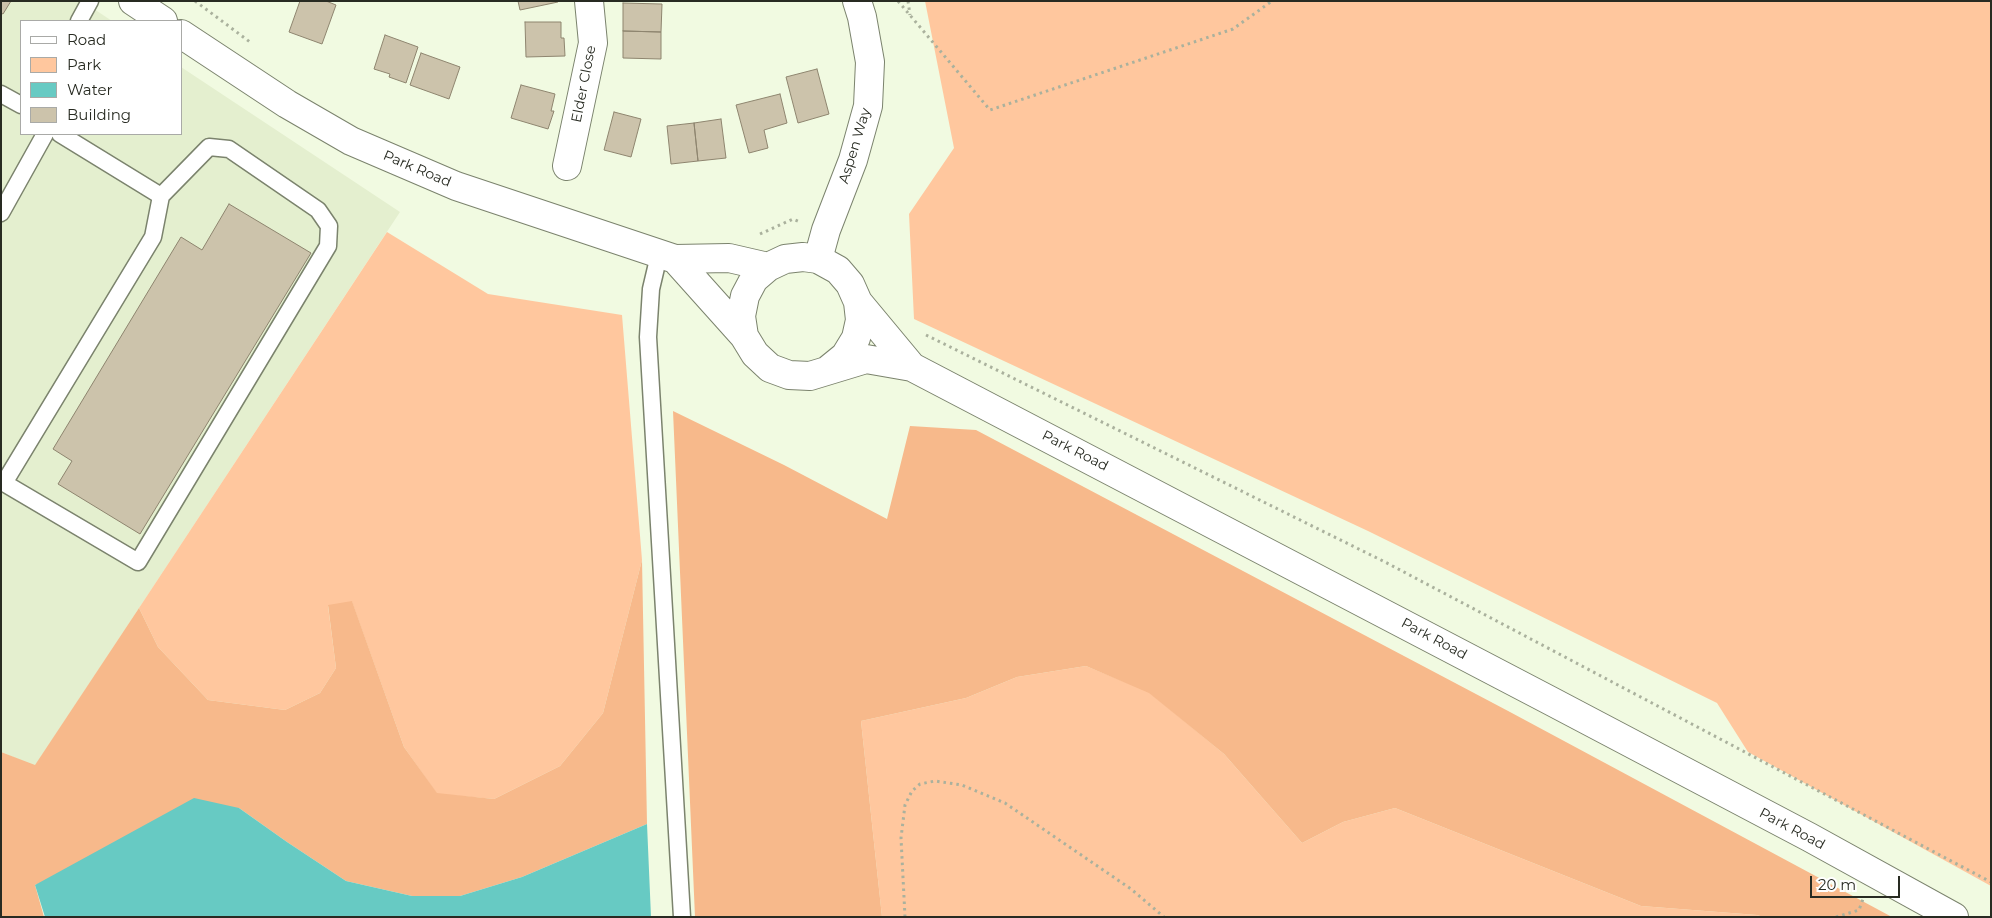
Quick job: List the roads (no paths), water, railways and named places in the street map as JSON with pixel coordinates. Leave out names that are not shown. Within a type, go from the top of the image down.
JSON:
[{"type":"main road","name":"Elder Close","points":[[567,166],[593,43],[589,1]]},
{"type":"main road","name":"Aspen Way","points":[[818,259],[826,230],[853,160],[868,106],[870,62],[862,17],[857,1]]},
{"type":"main road","name":"Park Road","points":[[182,35],[287,104],[351,141],[456,186],[667,257],[729,258],[768,267]]},
{"type":"main road","name":"Park Road","points":[[667,257],[744,336],[754,354],[770,368],[789,375],[810,376],[866,359],[912,366],[1541,695],[1809,837],[1954,917]]},
{"type":"main road","name":"Park Road","points":[[744,336],[741,316],[745,296],[754,279],[768,267],[785,259],[803,257],[818,259],[838,270],[850,284],[858,302],[912,366]]},
{"type":"main road","name":"Park Road","points":[[829,369],[845,356],[856,338],[860,320],[858,302]]},
{"type":"lane","points":[[80,20],[90,1]]},
{"type":"lane","points":[[1,94],[20,104]]},
{"type":"lane","points":[[1,213],[44,135]]},
{"type":"lane","points":[[62,135],[161,196]]},
{"type":"lane","points":[[208,147],[229,149],[318,210],[329,226],[328,246],[138,562],[2,482],[153,237],[161,196],[208,147]]},
{"type":"lane","points":[[667,257],[651,290],[648,337],[682,917]]},
{"type":"water","points":[[194,798],[239,808],[346,881],[412,896],[460,896],[522,877],[647,824],[651,917],[45,917],[35,885]]}]
